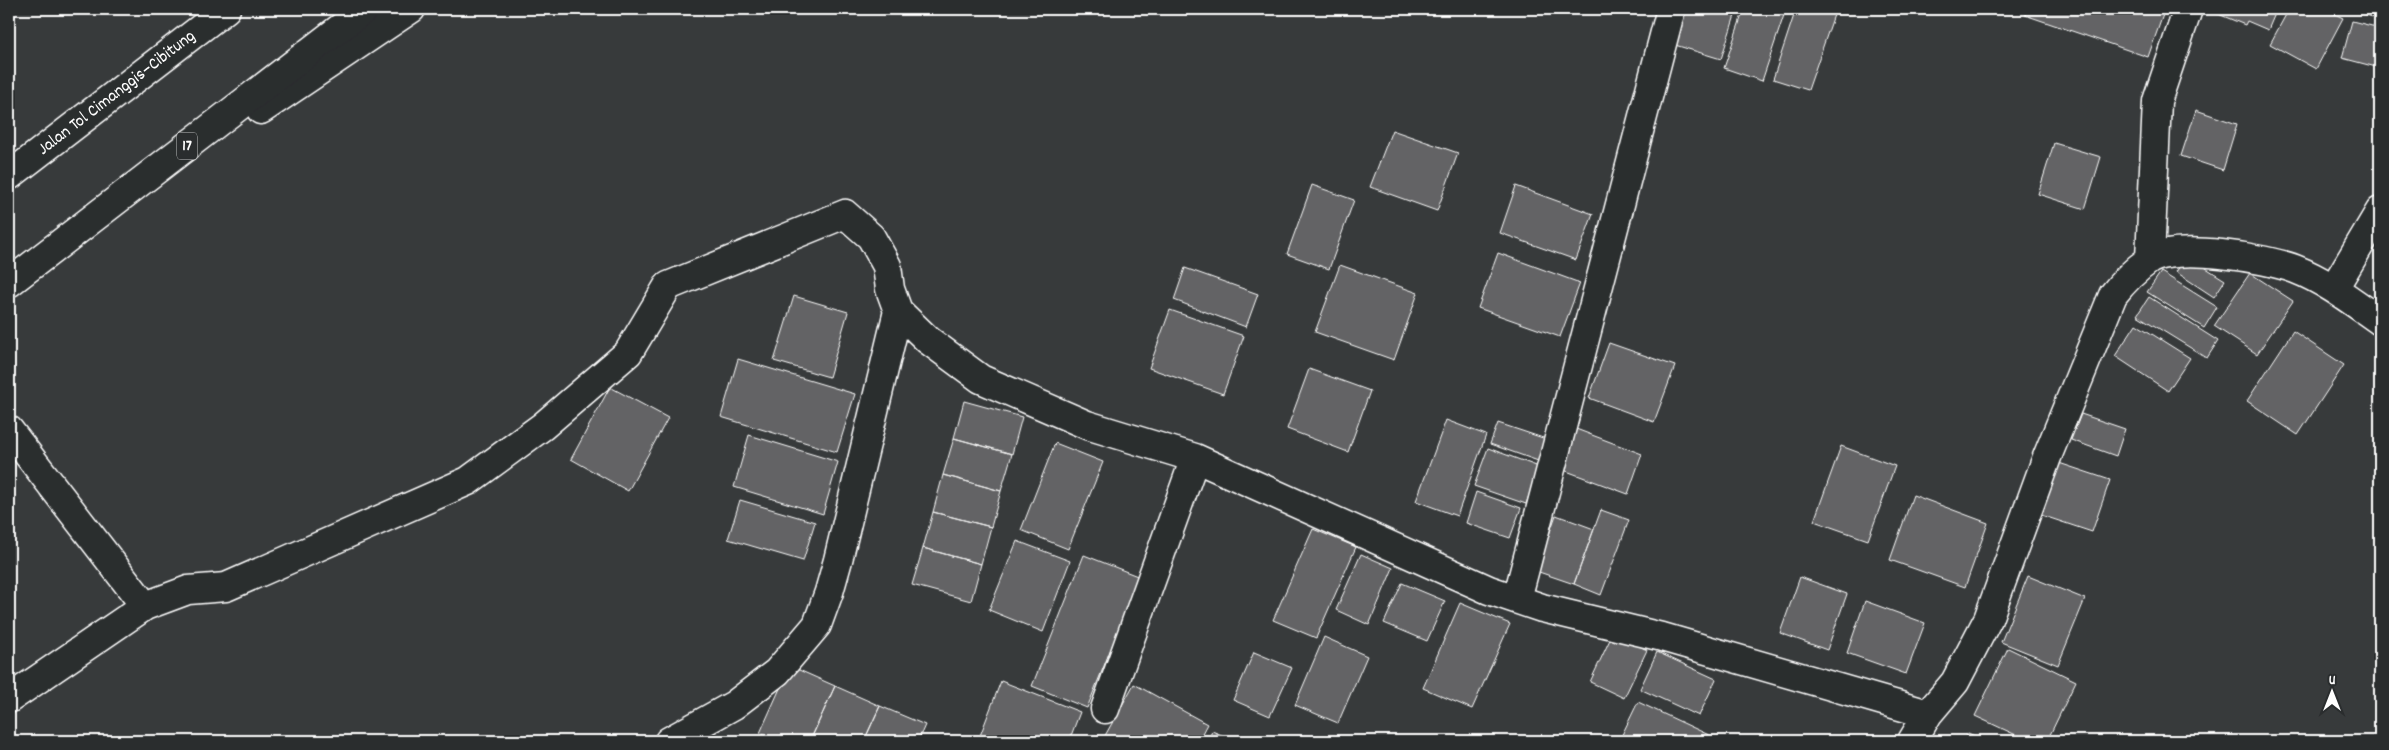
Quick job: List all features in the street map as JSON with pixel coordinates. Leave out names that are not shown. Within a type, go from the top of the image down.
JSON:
[{"type":"main road","name":"Jalan Tol Cimanggis–Cibitung","points":[[9,176],[226,9]]},
{"type":"main road","name":"17","points":[[9,283],[365,9]]},
{"type":"main road","points":[[42,257],[411,9]]},
{"type":"main road","points":[[1517,599],[1671,9]]},
{"type":"main road","points":[[2150,259],[2158,100],[2164,76],[2188,9]]},
{"type":"main road","points":[[2334,288],[2380,211]]},
{"type":"main road","points":[[9,699],[145,606],[188,590],[226,587],[468,481],[543,426],[628,353],[668,286],[845,214],[871,237],[875,244],[887,266],[890,290],[898,311],[928,340],[981,379],[1087,424],[1195,458],[1489,590],[1542,608],[1671,640],[1928,714]]},
{"type":"main road","points":[[1912,741],[1928,714],[1955,682],[1988,619],[2047,457],[2113,295],[2126,278],[2150,259],[2178,253],[2201,252],[2248,258],[2294,269],[2334,288],[2380,321]]},
{"type":"main road","points":[[669,741],[734,705],[777,672],[817,625],[838,560],[898,311]]},
{"type":"main road","points":[[9,430],[84,530],[145,606]]},
{"type":"main road","points":[[1105,708],[1195,458]]},
{"type":"building","points":[[1687,9],[1737,9],[1721,59],[1675,45]]},
{"type":"building","points":[[1744,9],[1786,9],[1762,81],[1724,68]]},
{"type":"building","points":[[1796,9],[1836,9],[1808,90],[1773,79]]},
{"type":"building","points":[[2027,9],[2165,9],[2148,57],[2025,15]]},
{"type":"building","points":[[2206,9],[2277,9],[2268,30],[2247,21],[2245,25]]},
{"type":"building","points":[[2289,9],[2325,9],[2343,18],[2316,69],[2270,44]]},
{"type":"building","points":[[2351,9],[2380,9],[2380,20]]},
{"type":"building","points":[[2352,21],[2380,28],[2380,68],[2342,58]]},
{"type":"building","points":[[2196,110],[2237,124],[2223,170],[2181,156]]},
{"type":"building","points":[[1392,130],[1458,153],[1437,211],[1370,187]]},
{"type":"building","points":[[2054,143],[2101,157],[2085,209],[2038,194]]},
{"type":"building","points":[[1312,185],[1354,200],[1329,269],[1287,254]]},
{"type":"building","points":[[1516,186],[1593,214],[1576,260],[1500,233]]},
{"type":"building","points":[[1498,253],[1580,283],[1560,337],[1478,308]]},
{"type":"building","points":[[2187,256],[2225,280],[2214,297],[2176,272]]},
{"type":"building","points":[[1340,265],[1418,293],[1394,360],[1315,332]]},
{"type":"building","points":[[1185,268],[1258,294],[1246,327],[1174,300]]},
{"type":"building","points":[[2161,272],[2217,307],[2204,328],[2147,292]]},
{"type":"building","points":[[2250,273],[2293,301],[2257,354],[2214,326]]},
{"type":"building","points":[[794,296],[848,312],[829,377],[774,361]]},
{"type":"building","points":[[2149,297],[2218,341],[2207,358],[2137,315]]},
{"type":"building","points":[[1170,310],[1244,336],[1223,394],[1149,368]]},
{"type":"building","points":[[2136,324],[2190,358],[2168,391],[2115,356]]},
{"type":"building","points":[[2293,331],[2344,365],[2298,435],[2247,401]]},
{"type":"building","points":[[1609,343],[1675,366],[1654,422],[1589,398]]},
{"type":"building","points":[[738,359],[855,394],[837,452],[721,417]]},
{"type":"building","points":[[1309,369],[1370,391],[1348,452],[1287,429]]},
{"type":"building","points":[[610,387],[668,418],[628,491],[571,459]]},
{"type":"building","points":[[964,401],[1022,417],[1012,454],[954,438]]},
{"type":"building","points":[[2081,414],[2125,429],[2116,456],[2071,440]]},
{"type":"building","points":[[1446,420],[1486,435],[1457,516],[1416,501]]},
{"type":"building","points":[[1498,423],[1549,440],[1541,462],[1490,444]]},
{"type":"building","points":[[1576,429],[1642,454],[1628,494],[1561,469]]},
{"type":"building","points":[[749,435],[838,462],[823,514],[734,487]]},
{"type":"building","points":[[954,438],[1012,454],[1001,491],[943,475]]},
{"type":"building","points":[[1055,443],[1103,462],[1068,549],[1021,530]]},
{"type":"building","points":[[1841,446],[1895,466],[1868,540],[1814,521]]},
{"type":"building","points":[[1488,448],[1539,467],[1526,504],[1474,486]]},
{"type":"building","points":[[2059,463],[2110,480],[2092,532],[2041,515]]},
{"type":"building","points":[[943,475],[1001,491],[991,527],[933,512]]},
{"type":"building","points":[[1476,492],[1521,508],[1510,538],[1466,523]]},
{"type":"building","points":[[1913,495],[1988,523],[1965,587],[1890,560]]},
{"type":"building","points":[[740,500],[815,522],[803,561],[728,539]]},
{"type":"building","points":[[1601,510],[1629,520],[1601,595],[1574,584]]},
{"type":"building","points":[[933,512],[991,527],[981,564],[923,548]]},
{"type":"building","points":[[1556,515],[1594,529],[1574,584],[1536,571]]},
{"type":"building","points":[[1313,529],[1356,547],[1316,638],[1273,620]]},
{"type":"building","points":[[1017,541],[1070,561],[1043,632],[989,610]]},
{"type":"building","points":[[923,548],[981,564],[971,601],[912,585]]},
{"type":"building","points":[[1361,554],[1393,568],[1369,625],[1336,610]]},
{"type":"building","points":[[1084,555],[1140,577],[1087,708],[1032,686]]},
{"type":"building","points":[[2028,576],[2085,599],[2058,665],[2001,642]]},
{"type":"building","points":[[1800,577],[1847,594],[1827,650],[1780,633]]},
{"type":"building","points":[[1402,583],[1445,601],[1427,641],[1384,623]]},
{"type":"building","points":[[1865,601],[1925,623],[1906,674],[1847,653]]},
{"type":"building","points":[[1460,603],[1510,624],[1472,709],[1423,688]]},
{"type":"building","points":[[1613,633],[1647,650],[1624,698],[1590,682]]},
{"type":"building","points":[[1324,637],[1367,656],[1338,723],[1295,705]]},
{"type":"building","points":[[2008,648],[2076,681],[2047,741],[2029,741],[1975,716]]},
{"type":"building","points":[[1254,652],[1292,668],[1270,716],[1233,700]]},
{"type":"building","points":[[1657,652],[1716,679],[1699,716],[1640,689]]},
{"type":"building","points":[[790,666],[835,686],[810,741],[779,741],[760,733]]},
{"type":"building","points":[[1001,681],[1080,712],[1069,741],[978,741]]},
{"type":"building","points":[[1134,684],[1207,724],[1198,741],[1102,741]]},
{"type":"building","points":[[835,686],[880,706],[864,741],[810,741]]},
{"type":"building","points":[[1638,702],[1711,736],[1708,741],[1619,741]]},
{"type":"building","points":[[880,706],[925,725],[918,741],[864,741]]},
{"type":"building","points":[[1212,731],[1236,741],[1208,741]]},
{"type":"building","points":[[1968,733],[1986,741],[1964,741]]}]
